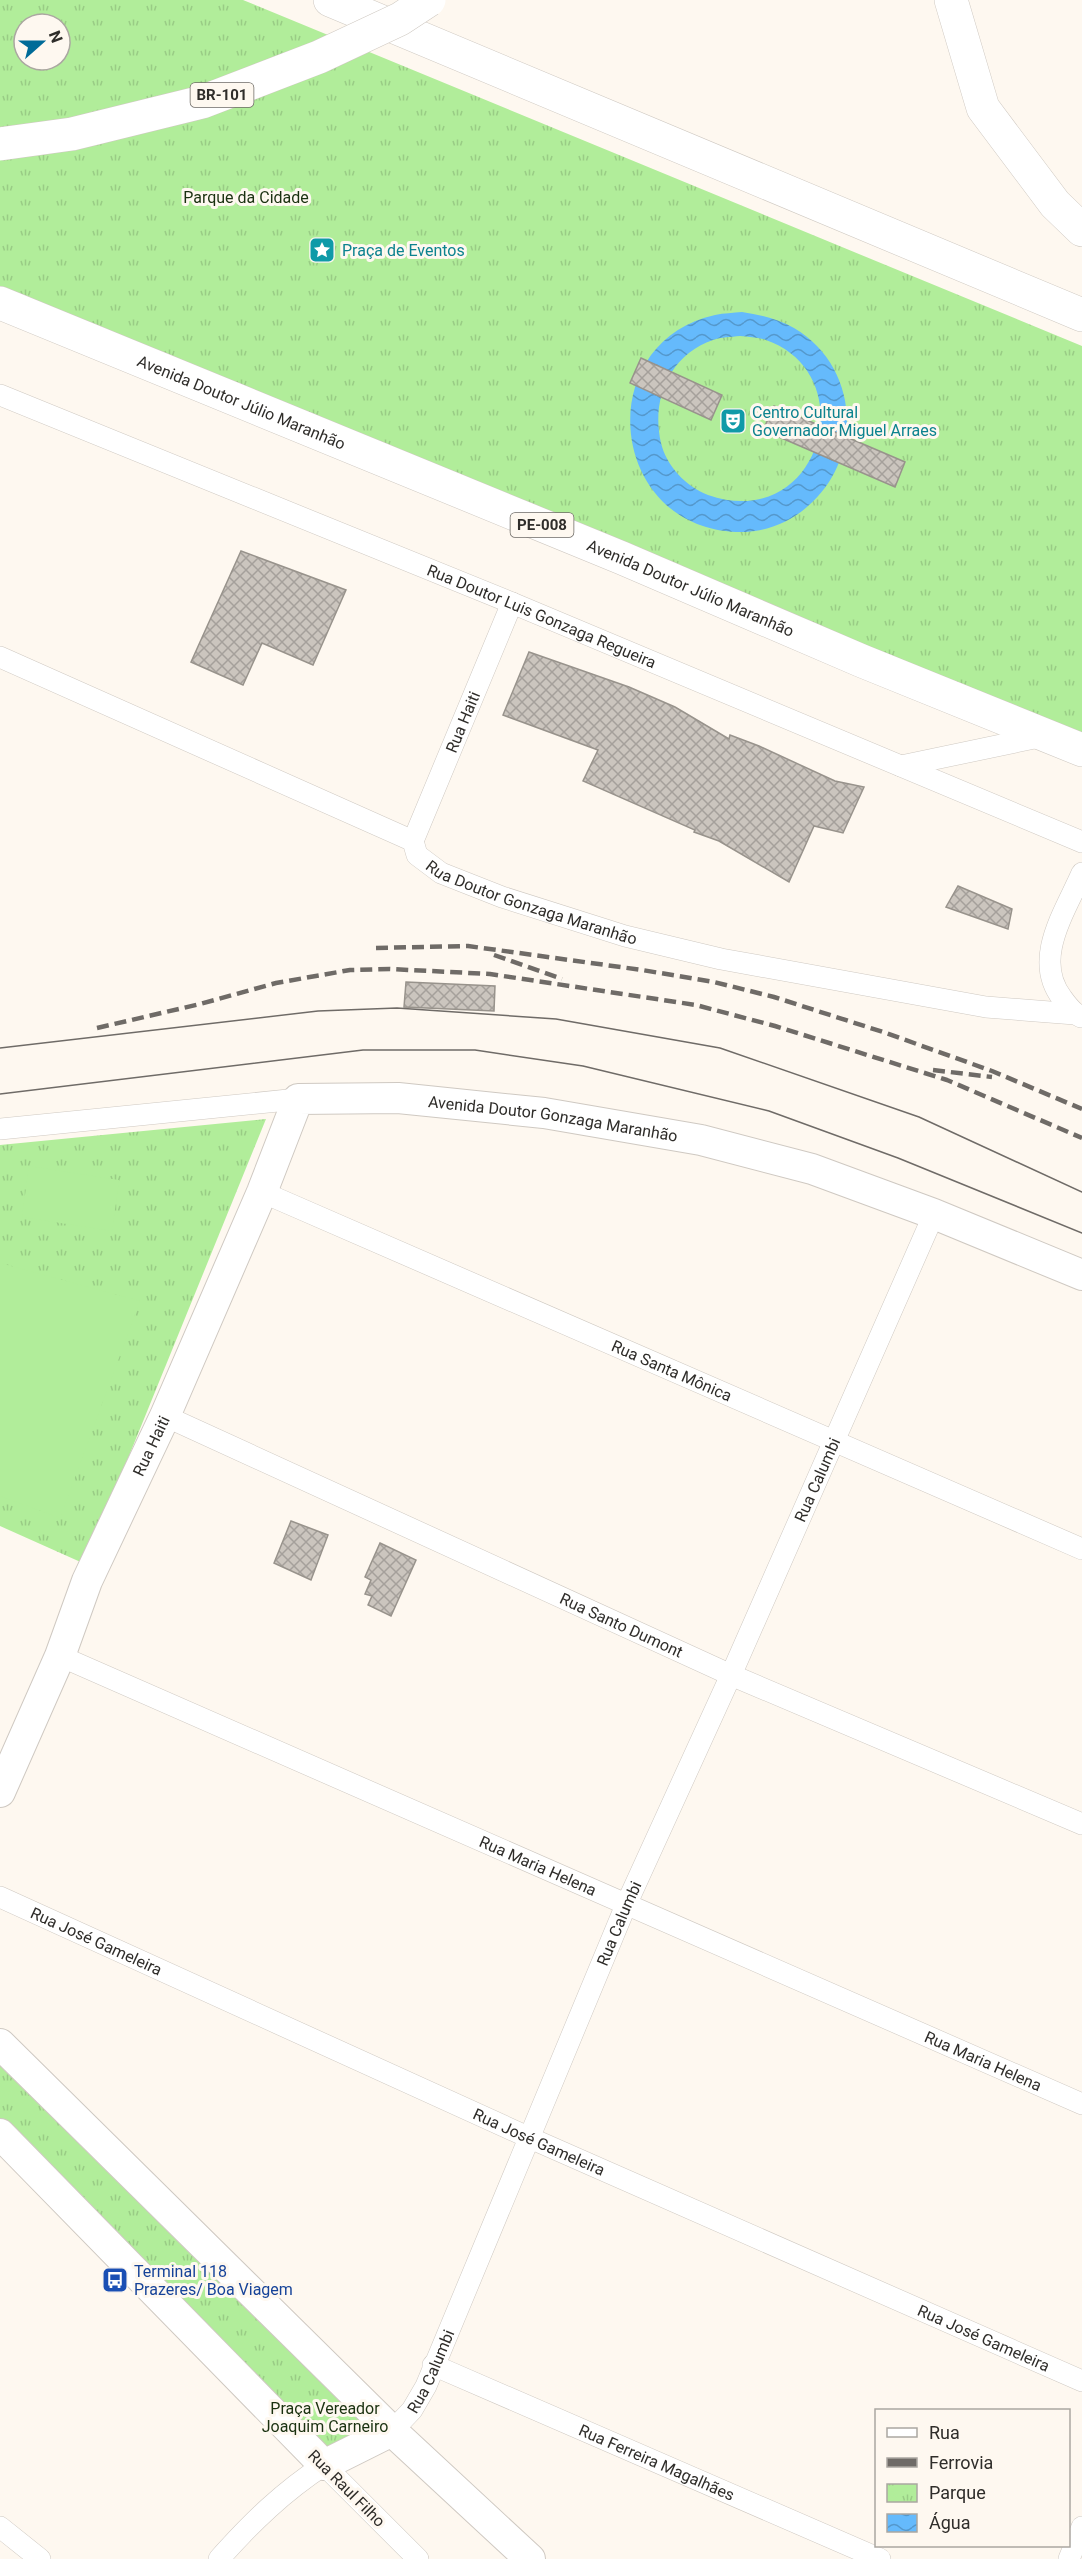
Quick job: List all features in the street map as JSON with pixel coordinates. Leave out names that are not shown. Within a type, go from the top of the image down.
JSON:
[{"type":"highway","points":[[330,0],[1082,315]]},
{"type":"highway","name":"BR-101","points":[[0,144],[72,134],[202,102],[319,57],[399,19],[429,0]]},
{"type":"highway","points":[[951,0],[983,108],[1055,204],[1082,230]]},
{"type":"highway","name":"Avenida Doutor Júlio Maranhão","points":[[0,303],[622,558],[862,661],[1082,750]]},
{"type":"street","name":"Rua Doutor Luis Gonzaga Regueira","points":[[0,395],[512,603],[1082,842]]},
{"type":"street","name":"Rua Haiti","points":[[413,841],[512,603]]},
{"type":"street","name":"Rua Doutor Gonzaga Maranhão","points":[[0,657],[413,841],[417,855],[441,873],[502,897],[625,936],[721,959],[986,1007],[1079,1016]]},
{"type":"street","points":[[901,766],[1047,735]]},
{"type":"street","points":[[1079,1016],[1054,987],[1048,965],[1049,952],[1058,927],[1082,873]]},
{"type":"street","name":"Avenida Doutor Gonzaga Maranhão","points":[[0,1129],[298,1099],[398,1098],[544,1113],[701,1140],[812,1169],[934,1214],[1082,1275]]},
{"type":"street","name":"Rua Haiti","points":[[0,1792],[60,1656],[87,1581],[165,1416],[261,1192],[298,1099]]},
{"type":"street","name":"Rua Santa Mônica","points":[[261,1192],[1082,1549]]},
{"type":"street","name":"Rua Calumbi","points":[[219,2559],[246,2529],[291,2488],[324,2465],[392,2431],[412,2410],[426,2386],[626,1905],[835,1442],[934,1214]]},
{"type":"street","name":"Rua Santo Dumont","points":[[165,1416],[731,1675],[1082,1824]]},
{"type":"street","name":"Rua Maria Helena","points":[[60,1656],[1082,2104]]},
{"type":"street","name":"Rua José Gameleira","points":[[0,1897],[530,2138],[1082,2381]]},
{"type":"street","points":[[0,2044],[392,2431],[530,2559]]},
{"type":"street","name":"Rua Raul Filho","points":[[0,2134],[418,2559]]},
{"type":"street","name":"Rua Ferreira Magalhães","points":[[433,2366],[880,2559]]},
{"type":"street","points":[[1070,2559],[1082,2526]]},
{"type":"street","points":[[0,2527],[40,2559]]},
{"type":"green space","name":"Parque da Cidade","points":[[0,0],[243,0],[1082,346],[1082,742],[0,289]]},
{"type":"green space","points":[[266,1119],[85,1564],[0,1526],[0,1145]]},
{"type":"green space","points":[[29,1166],[119,1180],[112,1231],[22,1217]]},
{"type":"green space","points":[[0,1263],[140,1301],[60,1518],[0,1496]]},
{"type":"green space","name":"Praça Vereador Joaquim Carneiro","points":[[0,2044],[366,2408],[357,2446],[316,2457],[0,2134]]},
{"type":"water","points":[[742,312],[782,322],[816,345],[832,366],[842,389],[847,414],[846,439],[839,463],[826,486],[808,506],[787,521],[763,530],[746,532],[700,525],[665,504],[642,472],[631,436],[633,397],[647,361],[674,333],[715,315]],"holes":[[[740,336],[766,340],[797,358],[814,384],[821,415],[816,445],[802,472],[778,492],[747,501],[708,495],[692,487],[667,459],[661,443],[659,427],[661,395],[667,381],[685,356],[713,340]]]},
{"type":"building","points":[[641,358],[722,395],[711,420],[630,383]]},
{"type":"building","points":[[774,406],[905,462],[895,487],[763,430]]},
{"type":"building","points":[[241,551],[346,590],[313,665],[262,643],[243,685],[191,662]]},
{"type":"building","points":[[529,652],[629,687],[675,707],[729,739],[730,735],[835,781],[864,787],[843,833],[814,826],[789,882],[719,841],[694,832],[695,830],[583,781],[598,750],[503,715]]},
{"type":"building","points":[[958,886],[1012,909],[1008,929],[946,907]]},
{"type":"building","points":[[406,982],[495,986],[494,1011],[404,1007]]},
{"type":"building","points":[[291,1521],[328,1535],[311,1580],[274,1563]]},
{"type":"building","points":[[380,1543],[416,1560],[391,1616],[368,1605],[372,1596],[365,1594],[371,1580],[365,1577]]},
{"type":"tram line","points":[[0,1048],[318,1011],[397,1008],[556,1019],[720,1048],[919,1117],[1082,1192]]},
{"type":"tram line","points":[[0,1094],[363,1050],[475,1050],[583,1066],[769,1111],[898,1158],[1082,1233]]},
{"type":"railway","points":[[376,948],[468,946],[714,982],[774,997],[886,1033],[992,1071],[1082,1109]]},
{"type":"railway","points":[[494,955],[562,979]]},
{"type":"railway","points":[[97,1028],[200,1004],[276,983],[350,970],[390,969],[490,974],[696,1005],[775,1026],[947,1080],[1082,1138]]},
{"type":"railway","points":[[933,1070],[992,1077]]},
{"type":"place","name":"Praça de Eventos","points":[[322,250]]},
{"type":"place","name":"Centro Cultural Governador Miguel Arraes","points":[[733,421]]},
{"type":"place","name":"Terminal 118 Prazeres/ Boa Viagem","points":[[115,2280]]}]
